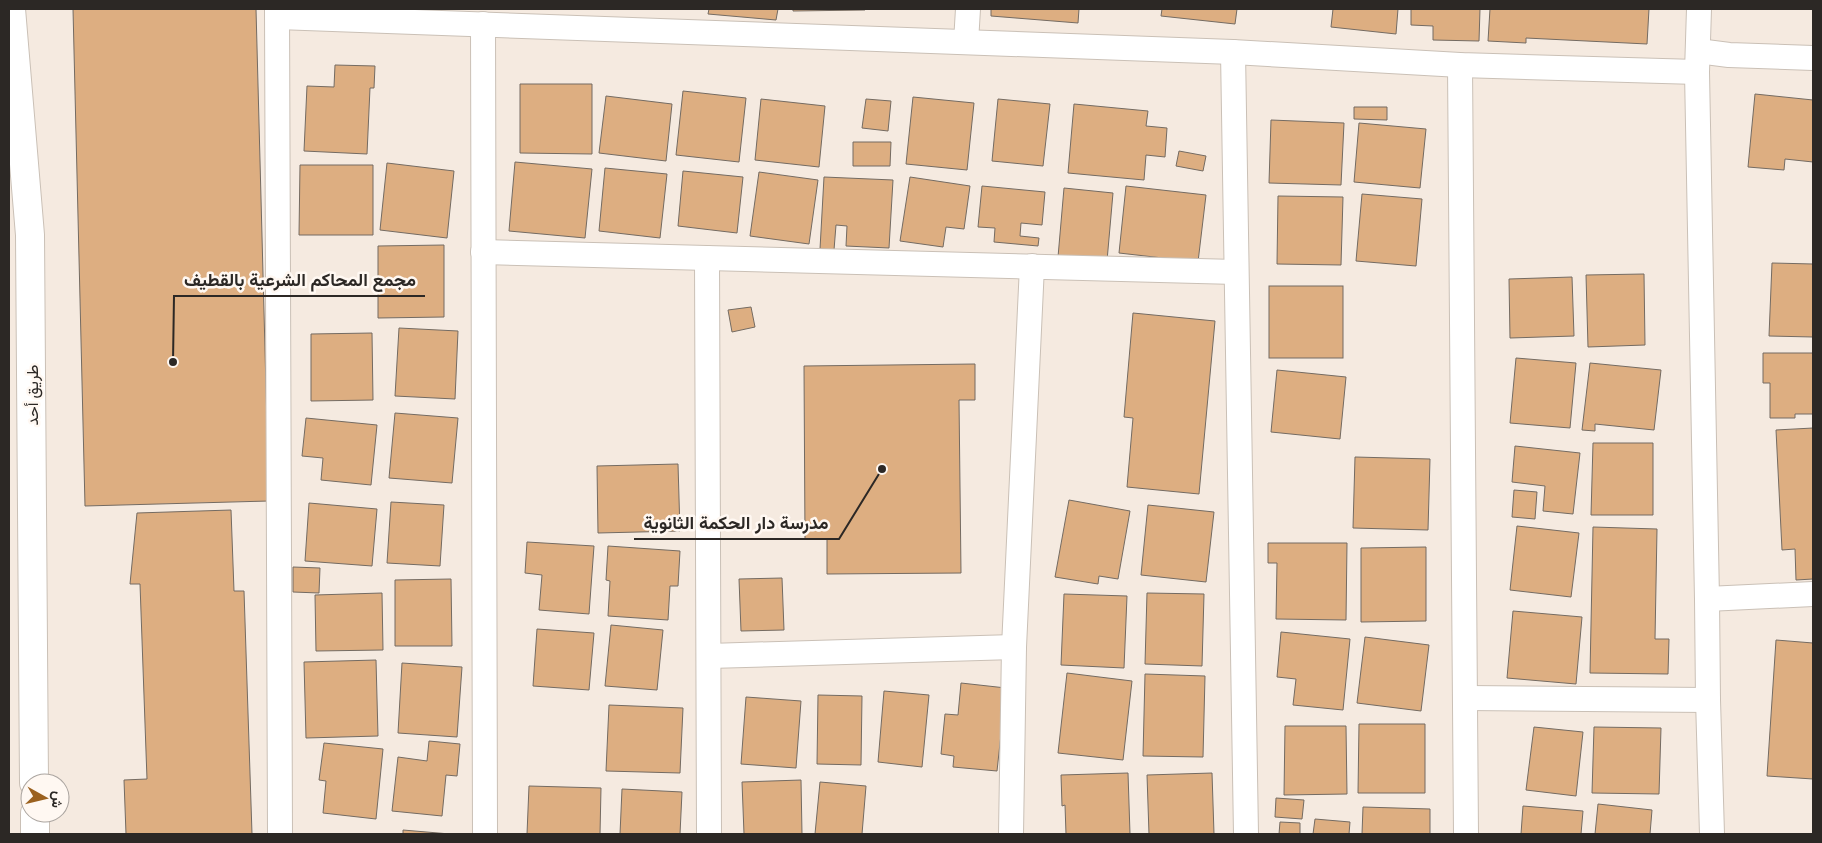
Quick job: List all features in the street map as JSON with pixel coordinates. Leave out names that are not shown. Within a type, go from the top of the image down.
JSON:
[{"type":"main road","name":"طريق أحد","points":[[11,9],[30,235],[34,773]]},
{"type":"street","points":[[966,42],[968,9]]},
{"type":"street","points":[[1699,9],[1698,62],[1708,599],[1708,700],[1712,834]]},
{"type":"street","points":[[280,834],[277,13],[483,24],[1233,52],[1460,65],[1698,62],[1729,55],[1813,58]]},
{"type":"street","points":[[483,24],[485,834]]},
{"type":"street","points":[[1233,52],[1246,834]]},
{"type":"street","points":[[1460,65],[1466,834]]},
{"type":"street","points":[[483,252],[1236,272]]},
{"type":"street","points":[[707,258],[709,834]]},
{"type":"street","points":[[1011,834],[1014,647],[1032,266]]},
{"type":"street","points":[[1708,599],[1813,594]]},
{"type":"street","points":[[709,656],[1014,647]]},
{"type":"street","points":[[1466,698],[1708,700]]},
{"type":"building","points":[[73,9],[256,9],[269,501],[85,506]]},
{"type":"building","points":[[709,9],[778,9],[776,20],[708,14]]},
{"type":"building","points":[[793,9],[865,9],[865,10],[793,11]]},
{"type":"building","points":[[991,9],[1079,9],[1078,23],[991,16]]},
{"type":"building","points":[[1162,9],[1237,9],[1235,24],[1161,16]]},
{"type":"building","points":[[1333,9],[1398,9],[1396,34],[1331,27]]},
{"type":"building","points":[[1411,9],[1480,9],[1479,41],[1433,40],[1433,26],[1411,25]]},
{"type":"building","points":[[1490,9],[1649,9],[1647,44],[1526,38],[1526,43],[1488,41]]},
{"type":"building","points":[[335,65],[375,66],[374,88],[370,88],[367,154],[304,151],[307,86],[334,87]]},
{"type":"building","points":[[520,84],[592,84],[592,154],[520,153]]},
{"type":"building","points":[[683,91],[746,98],[739,162],[676,155]]},
{"type":"building","points":[[1755,94],[1813,100],[1813,162],[1785,159],[1784,170],[1748,167]]},
{"type":"building","points":[[606,96],[672,104],[666,161],[599,153]]},
{"type":"building","points":[[913,97],[974,103],[967,170],[906,164]]},
{"type":"building","points":[[761,99],[825,106],[819,167],[755,160]]},
{"type":"building","points":[[866,99],[891,101],[888,131],[862,128]]},
{"type":"building","points":[[998,99],[1050,104],[1043,166],[992,161]]},
{"type":"building","points":[[1074,104],[1148,111],[1146,126],[1167,128],[1165,157],[1146,155],[1144,180],[1068,173]]},
{"type":"building","points":[[1354,107],[1387,107],[1387,120],[1354,119]]},
{"type":"building","points":[[1271,120],[1344,123],[1341,185],[1269,183]]},
{"type":"building","points":[[1359,123],[1426,129],[1420,188],[1354,182]]},
{"type":"building","points":[[853,142],[891,142],[890,166],[853,166]]},
{"type":"building","points":[[1179,151],[1206,156],[1203,171],[1176,166]]},
{"type":"building","points":[[515,162],[592,169],[585,238],[509,231]]},
{"type":"building","points":[[387,163],[454,171],[447,238],[380,230]]},
{"type":"building","points":[[300,165],[373,165],[373,235],[299,235]]},
{"type":"building","points":[[605,168],[667,174],[660,238],[599,231]]},
{"type":"building","points":[[683,171],[743,177],[737,233],[678,226]]},
{"type":"building","points":[[759,172],[818,180],[809,244],[750,236]]},
{"type":"building","points":[[824,177],[893,180],[889,248],[846,246],[847,226],[836,225],[834,250],[820,249]]},
{"type":"building","points":[[910,177],[970,186],[964,229],[946,227],[943,247],[900,241]]},
{"type":"building","points":[[982,186],[1045,192],[1042,225],[1021,223],[1020,236],[1039,238],[1038,246],[994,242],[995,228],[978,227]]},
{"type":"building","points":[[1126,186],[1206,195],[1198,262],[1119,253]]},
{"type":"building","points":[[1064,188],[1113,193],[1107,261],[1058,257]]},
{"type":"building","points":[[1362,194],[1422,199],[1416,266],[1356,261]]},
{"type":"building","points":[[1278,196],[1343,197],[1341,265],[1277,264]]},
{"type":"building","points":[[444,245],[444,317],[378,318],[378,246]]},
{"type":"building","points":[[1772,263],[1813,264],[1813,337],[1769,336]]},
{"type":"building","points":[[1644,274],[1645,345],[1588,347],[1586,275]]},
{"type":"building","points":[[1572,277],[1574,336],[1510,338],[1509,279]]},
{"type":"building","points":[[1269,286],[1343,286],[1343,358],[1269,358]]},
{"type":"building","points":[[751,307],[755,327],[732,332],[728,310]]},
{"type":"building","points":[[1133,313],[1215,321],[1199,494],[1127,487],[1133,418],[1124,417]]},
{"type":"building","points":[[399,328],[458,331],[455,399],[395,396]]},
{"type":"building","points":[[372,333],[373,400],[311,401],[311,334]]},
{"type":"building","points":[[1763,353],[1813,353],[1813,414],[1795,414],[1795,418],[1770,418],[1770,383],[1763,383]]},
{"type":"building","points":[[1516,358],[1576,363],[1570,428],[1510,423]]},
{"type":"building","points":[[1590,363],[1661,370],[1654,430],[1595,424],[1595,431],[1582,430]]},
{"type":"building","points":[[975,364],[975,400],[959,400],[961,573],[827,574],[827,539],[805,539],[804,366]]},
{"type":"building","points":[[1277,370],[1346,377],[1340,439],[1271,432]]},
{"type":"building","points":[[395,413],[458,418],[452,483],[389,478]]},
{"type":"building","points":[[306,418],[377,425],[371,485],[321,480],[323,458],[302,456]]},
{"type":"building","points":[[1813,428],[1813,579],[1796,580],[1795,549],[1782,550],[1776,430]]},
{"type":"building","points":[[1593,443],[1653,443],[1653,515],[1591,515]]},
{"type":"building","points":[[1515,446],[1580,453],[1573,514],[1543,511],[1545,486],[1512,482]]},
{"type":"building","points":[[1355,457],[1430,459],[1428,530],[1353,528]]},
{"type":"building","points":[[678,464],[680,531],[598,533],[597,466]]},
{"type":"building","points":[[1514,490],[1537,492],[1535,519],[1512,517]]},
{"type":"building","points":[[1069,500],[1130,511],[1118,579],[1099,576],[1098,584],[1055,577]]},
{"type":"building","points":[[391,502],[444,505],[440,566],[387,563]]},
{"type":"building","points":[[309,503],[377,509],[372,566],[305,561]]},
{"type":"building","points":[[1148,505],[1214,512],[1206,582],[1141,575]]},
{"type":"building","points":[[231,510],[234,591],[244,591],[252,834],[126,834],[124,780],[147,779],[140,584],[130,584],[137,513]]},
{"type":"building","points":[[1517,526],[1579,533],[1571,597],[1510,590]]},
{"type":"building","points":[[1593,527],[1657,529],[1655,639],[1669,639],[1668,674],[1590,673]]},
{"type":"building","points":[[527,542],[594,546],[589,614],[539,610],[542,575],[525,573]]},
{"type":"building","points":[[1268,543],[1347,543],[1346,620],[1276,619],[1277,563],[1268,563]]},
{"type":"building","points":[[608,546],[680,551],[678,586],[670,586],[668,620],[608,616],[610,581],[606,580]]},
{"type":"building","points":[[1426,547],[1426,621],[1361,622],[1361,548]]},
{"type":"building","points":[[293,567],[320,568],[319,593],[293,592]]},
{"type":"building","points":[[782,578],[784,630],[741,631],[739,579]]},
{"type":"building","points":[[451,579],[452,646],[395,646],[395,580]]},
{"type":"building","points":[[382,593],[383,650],[316,651],[315,595]]},
{"type":"building","points":[[1147,593],[1204,594],[1202,666],[1145,664]]},
{"type":"building","points":[[1064,594],[1127,596],[1124,668],[1061,665]]},
{"type":"building","points":[[1513,611],[1582,617],[1576,684],[1507,678]]},
{"type":"building","points":[[611,625],[663,630],[657,690],[605,686]]},
{"type":"building","points":[[537,629],[594,633],[589,690],[533,686]]},
{"type":"building","points":[[1281,632],[1350,639],[1343,710],[1293,705],[1296,679],[1277,677]]},
{"type":"building","points":[[1365,637],[1429,645],[1421,711],[1357,703]]},
{"type":"building","points":[[1776,640],[1813,643],[1813,779],[1767,776]]},
{"type":"building","points":[[376,660],[378,736],[306,738],[304,662]]},
{"type":"building","points":[[402,663],[462,667],[457,737],[398,733]]},
{"type":"building","points":[[1067,673],[1132,681],[1123,760],[1058,753]]},
{"type":"building","points":[[1145,674],[1205,676],[1203,757],[1143,756]]},
{"type":"building","points":[[961,683],[1006,688],[997,771],[953,767],[954,756],[941,754],[945,714],[958,715]]},
{"type":"building","points":[[884,691],[929,695],[922,767],[878,762]]},
{"type":"building","points":[[818,695],[862,696],[861,765],[817,764]]},
{"type":"building","points":[[746,697],[801,701],[796,768],[741,764]]},
{"type":"building","points":[[609,705],[683,708],[680,773],[606,771]]},
{"type":"building","points":[[1359,724],[1425,724],[1425,793],[1358,793]]},
{"type":"building","points":[[1285,726],[1346,726],[1347,794],[1284,795]]},
{"type":"building","points":[[1534,727],[1583,732],[1576,796],[1526,790]]},
{"type":"building","points":[[1594,727],[1661,728],[1659,794],[1592,793]]},
{"type":"building","points":[[429,741],[460,744],[457,776],[446,775],[442,816],[392,811],[398,757],[427,761]]},
{"type":"building","points":[[324,743],[383,749],[376,819],[323,813],[326,781],[319,780]]},
{"type":"building","points":[[1128,773],[1130,834],[1066,834],[1065,805],[1062,806],[1061,775]]},
{"type":"building","points":[[1212,773],[1214,834],[1149,834],[1147,775]]},
{"type":"building","points":[[801,780],[802,834],[744,834],[742,782]]},
{"type":"building","points":[[820,782],[866,786],[862,834],[815,834]]},
{"type":"building","points":[[529,786],[601,788],[600,834],[527,834]]},
{"type":"building","points":[[622,789],[682,792],[680,834],[620,834]]},
{"type":"building","points":[[1276,798],[1304,800],[1302,819],[1275,817]]},
{"type":"building","points":[[1598,804],[1652,810],[1650,834],[1595,834]]},
{"type":"building","points":[[1523,806],[1583,811],[1581,834],[1521,834]]},
{"type":"building","points":[[1363,807],[1430,809],[1430,834],[1362,834]]},
{"type":"building","points":[[1315,819],[1350,822],[1349,834],[1313,834]]},
{"type":"building","points":[[1280,822],[1300,823],[1300,834],[1279,834]]},
{"type":"building","points":[[403,830],[450,834],[403,834]]},
{"type":"place","name":"مجمع المحاكم الشرعية بالقطيف","points":[[173,362]]},
{"type":"place","name":"مدرسة دار الحكمة الثانوية","points":[[882,469]]}]
